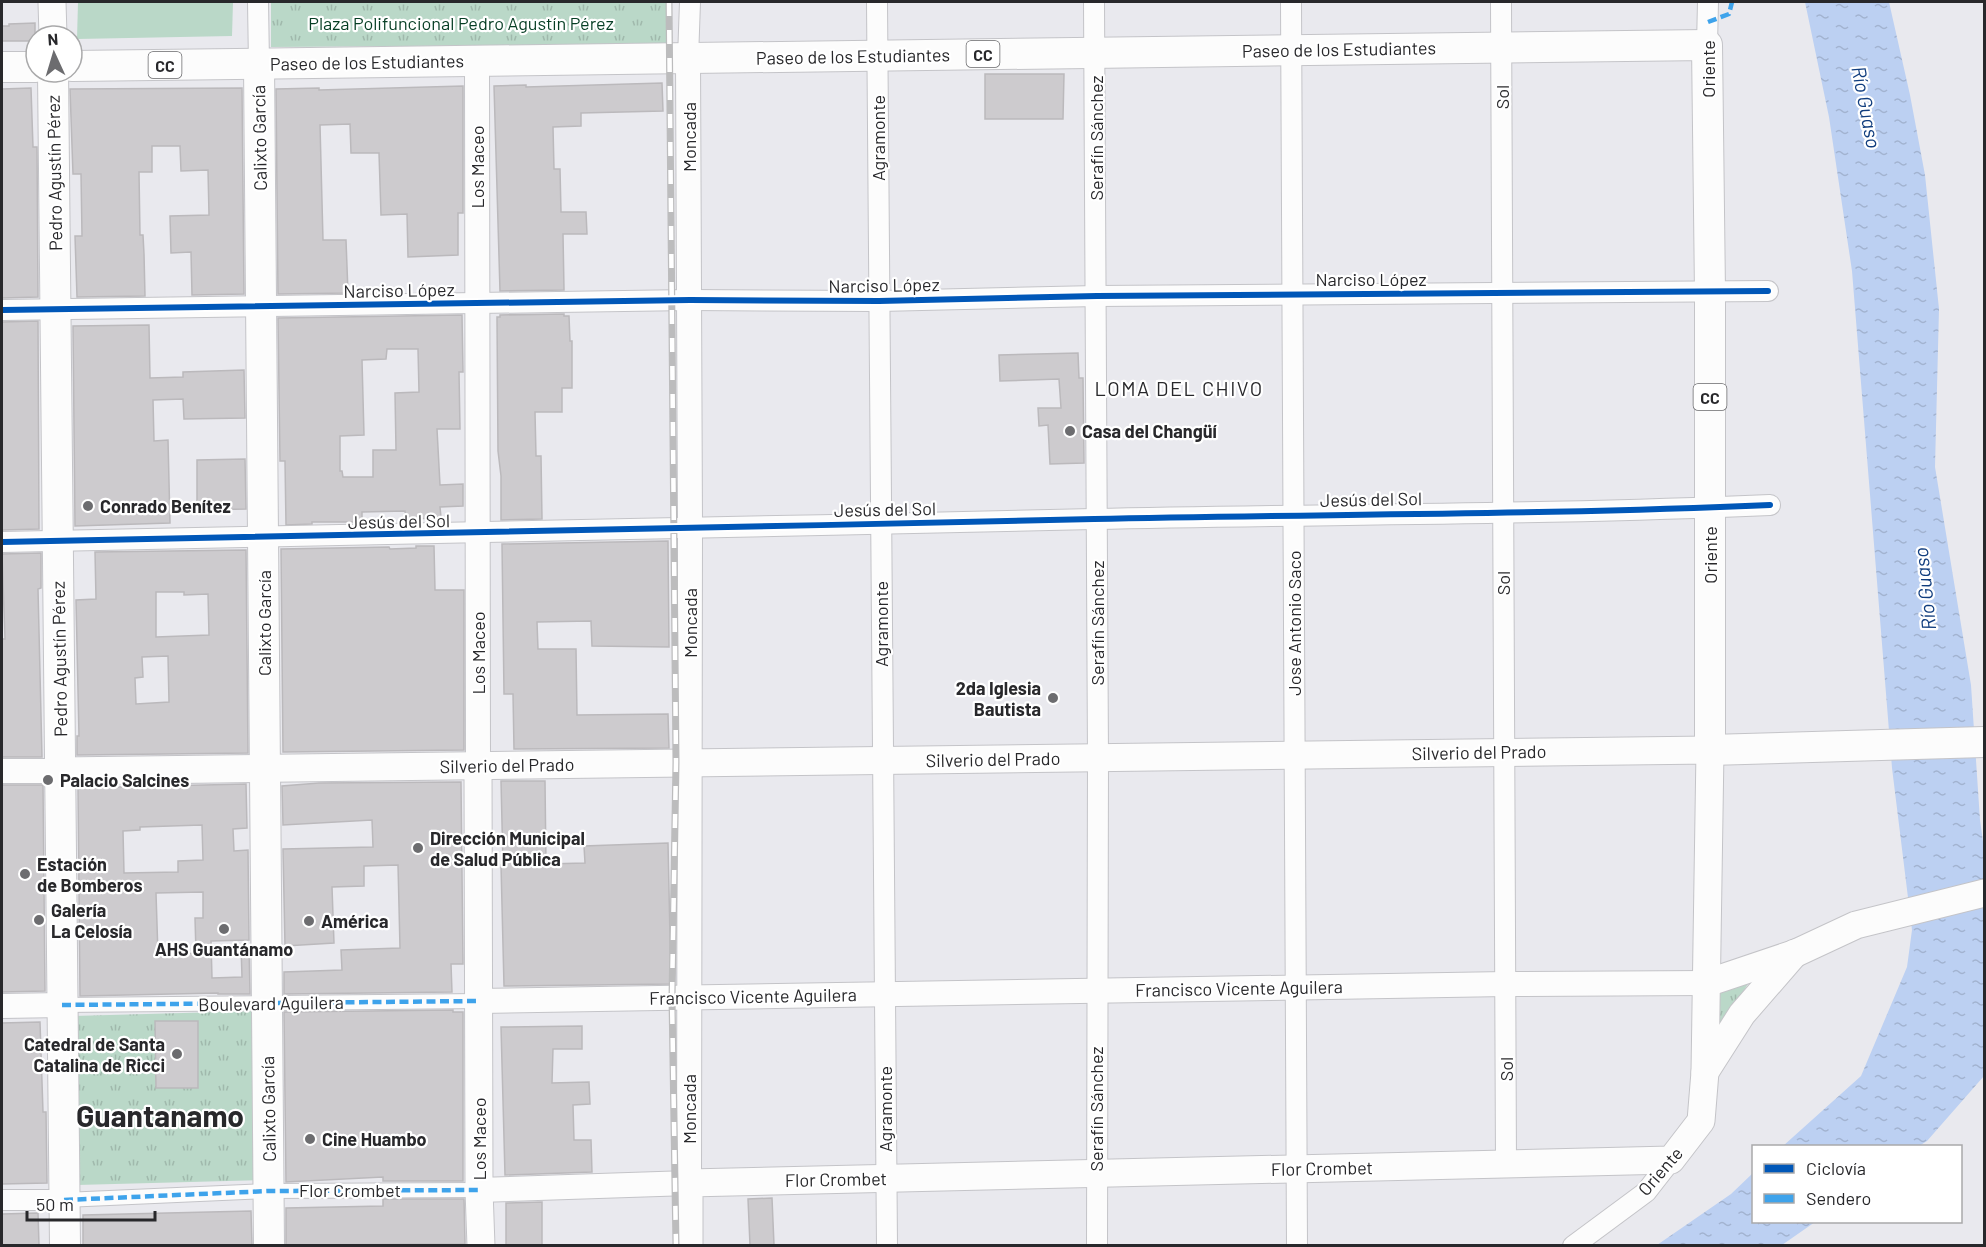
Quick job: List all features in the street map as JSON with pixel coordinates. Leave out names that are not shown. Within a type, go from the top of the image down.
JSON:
[{"type":"main road","points":[[52,2],[52,24]]},
{"type":"main road","name":"Paseo de los Estudiantes","points":[[84,66],[688,59],[1095,51],[1707,45]]},
{"type":"main road","name":"Oriente","points":[[1671,1160],[1701,1121],[1705,1072],[1710,750],[1710,293],[1707,45]]},
{"type":"main road","name":"Calixto García","points":[[259,64],[269,1245]]},
{"type":"main road","points":[[2,67],[24,67]]},
{"type":"main road","name":"Pedro Agustín Pérez","points":[[53,84],[65,1245]]},
{"type":"main road","name":"Silverio del Prado","points":[[60,771],[1710,750],[1984,742]]},
{"type":"main road","name":"Los Maceo","points":[[478,766],[481,1245]]},
{"type":"main road","name":"Francisco Vicente Aguilera","points":[[1707,983],[1796,952],[1856,925],[1984,893]]},
{"type":"main road","name":"Oriente","points":[[1705,1072],[1742,1014],[1796,952]]},
{"type":"main road","name":"Flor Crombet","points":[[689,1183],[1671,1160]]},
{"type":"main road","name":"Moncada","points":[[689,1183],[689,1245]]},
{"type":"street","name":"Calixto García","points":[[258,2],[259,64]]},
{"type":"street","name":"Moncada","points":[[689,1183],[688,59],[690,2]]},
{"type":"street","name":"Agramonte","points":[[877,2],[887,1245]]},
{"type":"street","name":"Serafín Sánchez","points":[[1094,2],[1097,296],[1097,1245]]},
{"type":"street","name":"Jose Antonio Saco","points":[[1291,2],[1298,1245]]},
{"type":"street","name":"Sol","points":[[1501,2],[1506,1164]]},
{"type":"street","name":"Oriente","points":[[1707,45],[1708,2]]},
{"type":"street","name":"Los Maceo","points":[[477,61],[478,766]]},
{"type":"street","name":"Narciso López","points":[[2,310],[690,300],[879,301],[1097,296],[1768,291]]},
{"type":"street","name":"Jesús del Sol","points":[[2,542],[478,534],[690,527],[1096,519],[1503,513],[1770,505]]},
{"type":"street","name":"Silverio del Prado","points":[[2,771],[60,771]]},
{"type":"street","name":"Francisco Vicente Aguilera","points":[[479,1001],[1296,987],[1707,983]]},
{"type":"street","name":"Boulevard Aguilera","points":[[63,1005],[479,1001]]},
{"type":"street","points":[[2,1006],[63,1005]]},
{"type":"street","name":"Oriente","points":[[1573,1245],[1646,1192],[1671,1160]]},
{"type":"street","name":"Flor Crombet","points":[[2,1200],[64,1200],[269,1191],[479,1190],[689,1183]]},
{"type":"green space","points":[[78,2],[233,2],[232,36],[84,39],[84,24],[77,24]]},
{"type":"green space","name":"Plaza Polifuncional Pedro Agustín Pérez","points":[[271,2],[672,2],[672,44],[271,47]]},
{"type":"green space","points":[[1751,979],[1715,1037],[1716,991]]},
{"type":"green space","points":[[257,1011],[262,1180],[77,1185],[73,1016]]},
{"type":"water","name":"Río Guaso","points":[[1805,2],[1889,2],[1925,175],[1939,309],[1935,467],[1971,685],[1984,849],[1984,1076],[1927,1141],[1921,1145],[1784,1145],[1861,1076],[1907,967],[1912,930],[1892,768],[1852,271],[1829,117]]},
{"type":"water","points":[[1752,1174],[1752,1223],[1814,1223],[1782,1245],[1657,1245],[1731,1194]]},
{"type":"building","points":[[35,23],[24,24],[24,41],[2,41],[2,26],[9,26],[9,24]]},
{"type":"building","points":[[985,74],[1064,74],[1063,119],[985,119]]},
{"type":"building","points":[[662,83],[663,111],[581,113],[581,126],[553,127],[554,169],[560,169],[561,212],[586,212],[587,234],[563,234],[564,290],[500,291],[494,86]]},
{"type":"building","points":[[463,86],[463,213],[458,213],[458,255],[408,257],[407,214],[381,215],[379,153],[351,153],[350,124],[320,125],[323,240],[346,240],[348,293],[278,294],[276,89]]},
{"type":"building","points":[[31,88],[33,147],[37,147],[38,297],[2,298],[2,89]]},
{"type":"building","points":[[242,88],[244,294],[192,295],[191,252],[171,253],[170,216],[209,215],[208,170],[181,171],[180,146],[152,146],[152,172],[139,172],[140,235],[143,235],[145,296],[77,297],[75,236],[82,236],[81,174],[73,174],[70,89]]},
{"type":"building","points":[[564,314],[564,316],[569,316],[570,341],[572,341],[572,388],[562,388],[562,412],[535,412],[536,456],[541,456],[542,519],[501,520],[497,317],[500,315]]},
{"type":"building","points":[[462,315],[463,372],[459,372],[460,429],[437,429],[440,485],[463,484],[463,506],[440,507],[441,517],[406,520],[405,511],[362,512],[362,522],[312,522],[312,524],[286,525],[285,461],[280,461],[278,318]],"holes":[[[387,349],[418,349],[419,392],[395,393],[396,450],[373,450],[373,477],[343,477],[340,471],[340,436],[364,435],[362,360],[386,359]]]},
{"type":"building","points":[[38,321],[39,529],[2,530],[2,322]]},
{"type":"building","points":[[149,325],[150,378],[183,377],[183,372],[244,370],[245,418],[184,419],[183,399],[153,400],[154,441],[168,440],[170,523],[75,526],[73,326]]},
{"type":"building","points":[[1078,353],[1079,378],[1083,378],[1084,463],[1050,464],[1048,425],[1039,426],[1038,408],[1061,408],[1059,379],[1000,381],[999,355]]},
{"type":"building","points":[[245,459],[246,509],[197,510],[197,460]]},
{"type":"building","points":[[668,541],[669,647],[592,646],[591,621],[537,622],[538,649],[576,649],[577,715],[668,714],[669,748],[514,749],[513,694],[504,694],[502,544]]},
{"type":"building","points":[[416,546],[434,546],[435,590],[464,590],[464,750],[283,752],[281,549],[389,547],[390,549],[416,548]]},
{"type":"building","points":[[246,550],[248,753],[77,755],[77,736],[79,736],[76,600],[96,599],[95,552]],"holes":[[[156,592],[184,592],[184,595],[208,594],[209,635],[156,637]],[[168,656],[169,702],[136,704],[135,678],[143,677],[142,657]]]},
{"type":"building","points":[[41,553],[41,588],[38,589],[42,757],[2,757],[2,639],[5,639],[2,554]]},
{"type":"building","points":[[501,781],[545,781],[546,864],[585,863],[584,846],[668,843],[671,984],[504,986]]},
{"type":"building","points":[[461,782],[463,964],[451,964],[452,992],[284,994],[284,972],[342,970],[341,950],[400,948],[398,865],[364,866],[364,886],[332,887],[334,943],[285,946],[283,849],[373,847],[372,820],[283,825],[282,786],[319,783]]},
{"type":"building","points":[[246,784],[247,828],[233,829],[234,851],[248,850],[249,940],[211,941],[212,978],[242,977],[241,946],[249,946],[250,994],[80,996],[78,788]],"holes":[[[202,825],[203,860],[178,861],[178,872],[124,873],[123,831],[140,830],[140,827]],[[203,892],[203,918],[195,918],[196,953],[158,955],[156,893]]]},
{"type":"building","points":[[2,785],[43,785],[45,991],[2,992]]},
{"type":"building","points":[[453,1010],[453,1012],[463,1012],[463,1181],[383,1181],[383,1177],[286,1182],[284,1012]]},
{"type":"building","name":"Catedral de Santa Catalina de Ricci","points":[[155,1021],[198,1021],[198,1088],[156,1088]]},
{"type":"building","points":[[40,1022],[43,1112],[46,1112],[47,1183],[2,1184],[2,1023]]},
{"type":"building","points":[[582,1026],[582,1049],[553,1049],[552,1083],[589,1082],[590,1104],[573,1105],[574,1140],[591,1140],[592,1172],[505,1175],[501,1027]]},
{"type":"building","points":[[772,1198],[774,1245],[750,1245],[748,1199]]},
{"type":"building","points":[[383,1199],[464,1199],[465,1244],[286,1245],[286,1208],[383,1206]]},
{"type":"building","points":[[542,1202],[542,1245],[506,1245],[506,1203]]},
{"type":"building","points":[[251,1211],[252,1245],[83,1245],[83,1215]]},
{"type":"building","points":[[38,1213],[39,1245],[2,1245],[2,1214]]},
{"type":"railway","points":[[669,2],[676,762],[672,998],[676,1246]]},
{"type":"marked path","points":[[1708,22],[1729,14],[1732,2]]},
{"type":"marked path","points":[[62,1005],[479,1001]]},
{"type":"marked path","points":[[64,1200],[269,1191],[479,1190]]},
{"type":"cycle path","points":[[2,310],[690,300],[879,301],[1097,296],[1768,291]]},
{"type":"cycle path","points":[[2,542],[1094,519],[1517,513],[1770,505]]},
{"type":"place","name":"Casa del Changüí","points":[[1070,431]]},
{"type":"place","name":"Conrado Benítez","points":[[88,506]]},
{"type":"place","name":"2da Iglesia Bautista","points":[[1053,698]]},
{"type":"place","name":"Palacio Salcines","points":[[48,780]]},
{"type":"place","name":"Dirección Municipal de Salud Pública","points":[[418,848]]},
{"type":"place","name":"Estación de Bomberos","points":[[25,874]]},
{"type":"place","name":"Galería La Celosía","points":[[39,920]]},
{"type":"place","name":"América","points":[[309,921]]},
{"type":"place","name":"AHS Guantánamo","points":[[224,929]]},
{"type":"place","name":"Catedral de Santa Catalina de Ricci","points":[[177,1054]]},
{"type":"place","name":"Cine Huambo","points":[[310,1139]]},
{"type":"district","name":"LOMA DEL CHIVO","points":[[1179,388]]},
{"type":"district","name":"Guantanamo","points":[[160,1115]]}]
